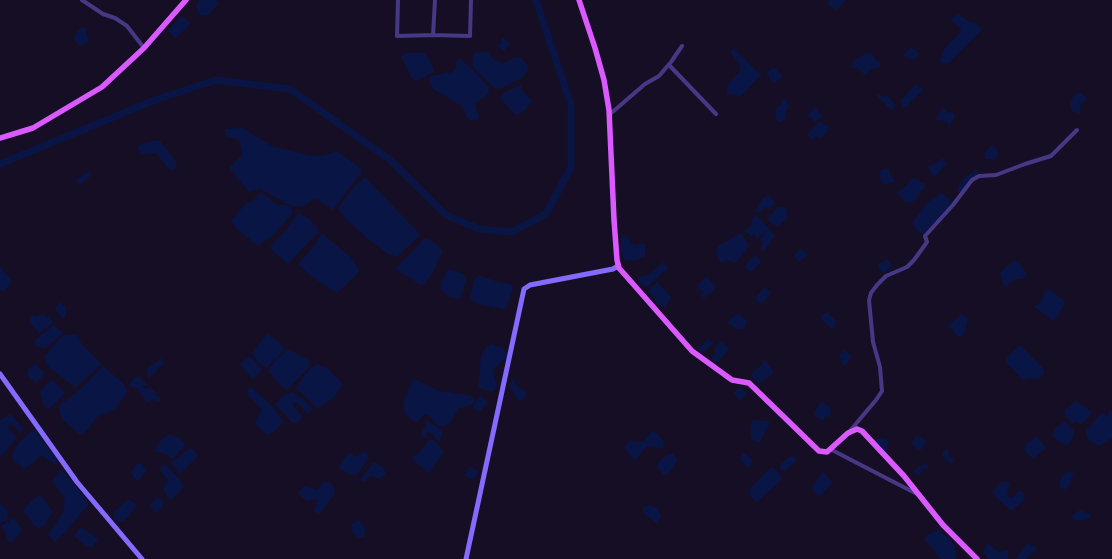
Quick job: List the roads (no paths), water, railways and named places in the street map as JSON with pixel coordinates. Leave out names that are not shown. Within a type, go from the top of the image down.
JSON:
[{"type":"main road","points":[[0,138],[33,128],[94,93],[144,48],[186,0]]},
{"type":"main road","points":[[578,0],[604,80],[609,115],[618,266],[692,351],[732,380],[749,383],[819,450],[827,452],[848,433],[857,429],[862,431],[904,476],[943,525],[977,559]]},
{"type":"main road","points":[[466,559],[524,289],[530,284],[618,266]]},
{"type":"main road","points":[[0,374],[77,482],[142,559]]},
{"type":"street","points":[[82,0],[103,14],[127,26],[144,48]]},
{"type":"street","points":[[398,0],[397,36],[470,36],[471,0]]},
{"type":"street","points":[[433,36],[435,0]]},
{"type":"street","points":[[609,115],[645,84],[660,76],[682,46]]},
{"type":"street","points":[[669,65],[716,114]]},
{"type":"street","points":[[848,433],[882,391],[880,368],[873,342],[869,300],[871,293],[877,285],[886,276],[907,267],[914,260],[927,242],[925,236],[953,205],[972,180],[979,176],[996,175],[1051,156],[1077,130]]},
{"type":"street","points":[[830,450],[919,495]]},
{"type":"waterway","points":[[0,164],[155,100],[216,80],[290,89],[390,160],[446,215],[479,229],[512,232],[546,214],[571,167],[571,105],[536,0]]}]
